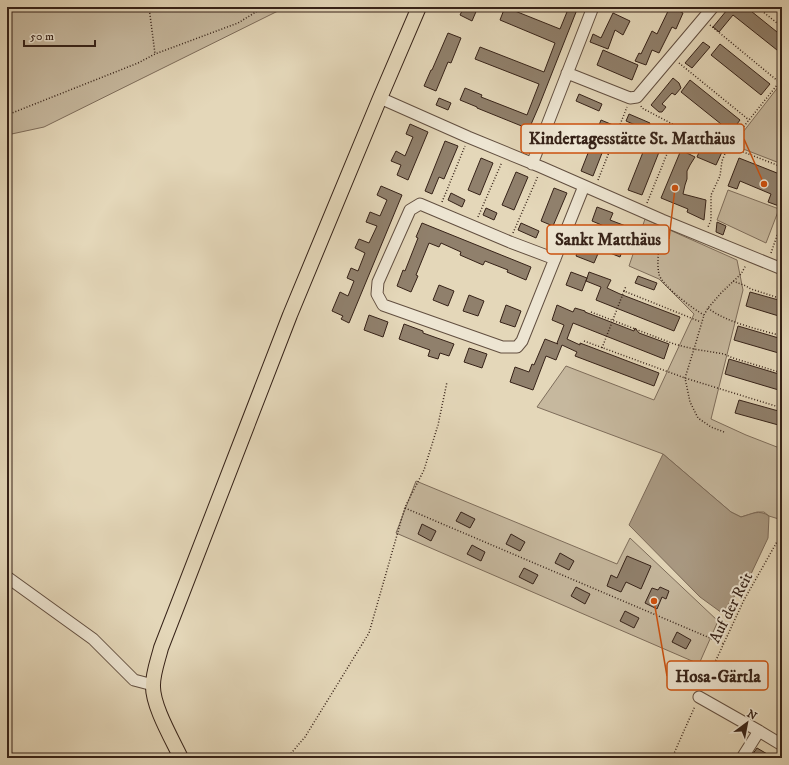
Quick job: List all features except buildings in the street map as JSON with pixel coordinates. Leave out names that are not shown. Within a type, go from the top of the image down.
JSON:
[{"type":"main road","points":[[181,758],[160,715],[154,698],[153,685],[155,670],[162,648],[287,322],[419,7]]},
{"type":"street","points":[[537,165],[567,73],[593,7]]},
{"type":"street","points":[[567,73],[634,98],[672,57],[713,7]]},
{"type":"street","points":[[380,98],[662,220],[782,269]]},
{"type":"street","points":[[555,260],[420,204],[410,210],[378,282],[377,294],[383,305],[502,347],[517,347],[522,341],[555,260],[589,188]]},
{"type":"street","points":[[7,577],[93,639],[134,680],[153,685]]},
{"type":"street","points":[[699,697],[782,745]]},
{"type":"street","points":[[742,758],[759,731]]},
{"type":"path","points":[[149,7],[155,54]]},
{"type":"path","points":[[7,115],[138,63],[155,54],[238,23],[264,7]]},
{"type":"path","points":[[757,7],[782,27]]},
{"type":"path","points":[[702,20],[779,82]]},
{"type":"path","points":[[672,57],[749,120]]},
{"type":"path","points":[[705,238],[711,220],[711,195],[720,176],[722,161],[728,146],[782,79]]},
{"type":"path","points":[[589,188],[634,98],[642,108],[678,127],[782,167]]},
{"type":"path","points":[[644,212],[678,127]]},
{"type":"path","points":[[438,212],[468,137]]},
{"type":"path","points":[[474,227],[506,153]]},
{"type":"path","points":[[510,242],[537,165]]},
{"type":"path","points":[[662,220],[658,267],[659,276],[664,284],[704,315]]},
{"type":"path","points":[[768,263],[782,221]]},
{"type":"path","points":[[724,432],[711,427],[698,418],[690,402],[685,378],[704,315],[720,293],[741,274],[750,256]]},
{"type":"path","points":[[733,281],[751,289],[782,298]]},
{"type":"path","points":[[602,348],[626,286]]},
{"type":"path","points":[[624,292],[701,322]]},
{"type":"path","points":[[708,308],[714,313],[742,324],[782,336]]},
{"type":"path","points":[[591,312],[674,344],[724,354],[782,373]]},
{"type":"path","points":[[584,341],[685,378],[782,408]]},
{"type":"path","points":[[288,758],[305,737],[370,633],[405,508],[424,470],[438,425],[447,382]]},
{"type":"path","points":[[405,508],[724,644]]},
{"type":"path","name":"Auf der Reit","points":[[672,758],[744,600],[782,533]]},
{"type":"shaded area","points":[[7,7],[286,7],[44,127],[7,135]]},
{"type":"shaded area","points":[[782,82],[782,164],[733,145]]},
{"type":"shaded area","points":[[728,190],[779,209],[766,243],[717,220]]},
{"type":"shaded area","points":[[645,219],[737,260],[743,290],[711,419],[782,449],[782,520],[769,516],[764,512],[757,512],[741,517],[731,512],[663,454],[537,407],[566,366],[654,400],[694,314],[659,279],[629,266]]},
{"type":"shaded area","points":[[663,454],[731,512],[741,517],[759,512],[769,516],[768,538],[751,574],[722,613],[700,597],[629,525]]},
{"type":"shaded area","points":[[416,481],[617,564],[630,538],[718,621],[699,664],[396,533]]},
{"type":"place","name":"Kindertagesstätte St. Matthäus","points":[[764,184]]},
{"type":"place","name":"Sankt Matthäus","points":[[675,188]]},
{"type":"place","name":"Hosa-Gärtla","points":[[654,601]]}]
